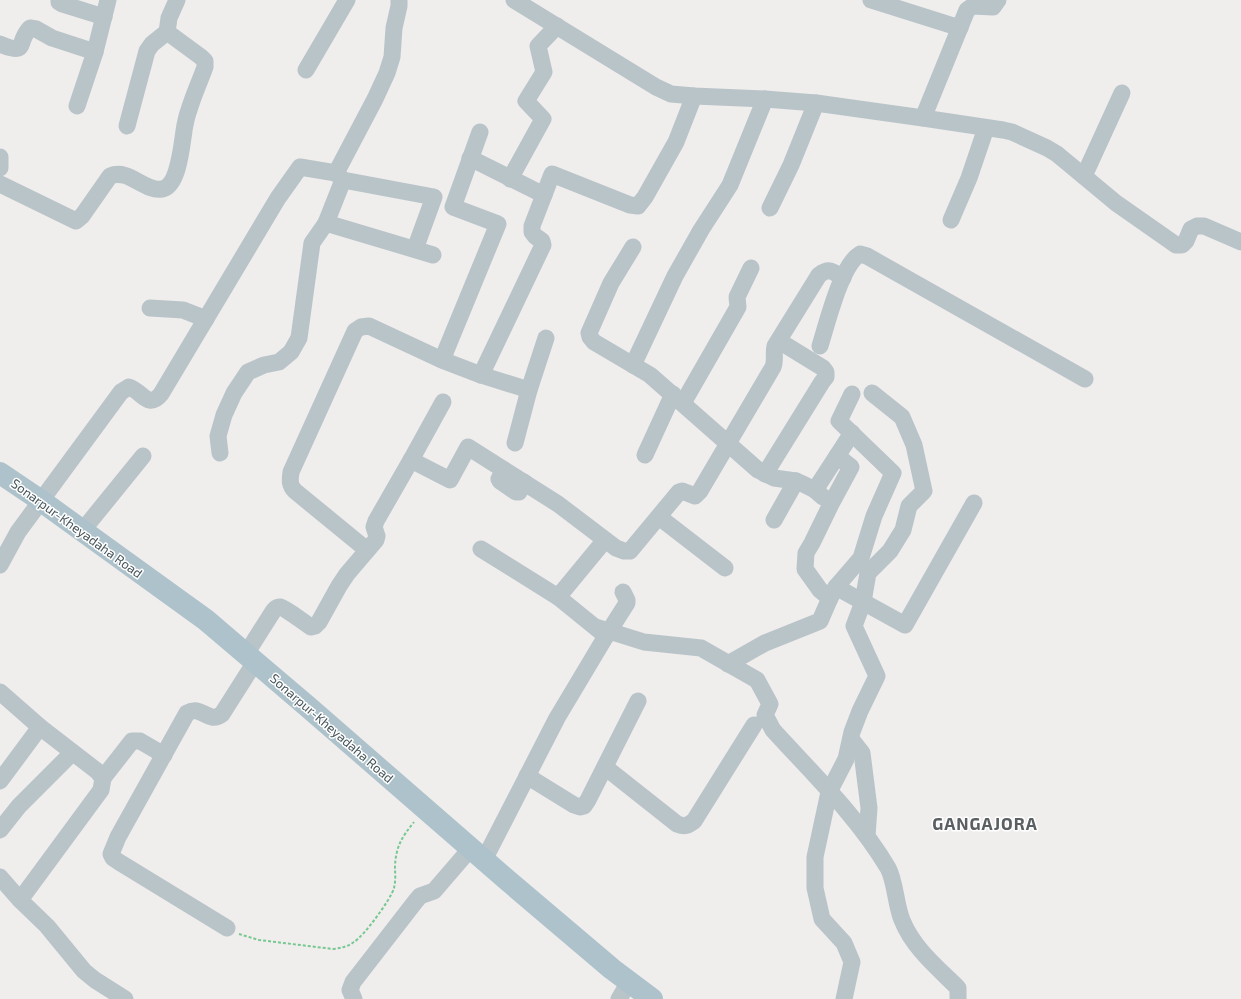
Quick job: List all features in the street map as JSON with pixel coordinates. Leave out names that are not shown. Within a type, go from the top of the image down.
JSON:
[{"type":"main road","name":"Sonarpur-Kheyadaha Road","points":[[0,473],[83,530],[206,620],[478,854],[624,990],[652,999]]},
{"type":"street","points":[[59,0],[62,4],[104,17]]},
{"type":"street","points":[[77,106],[95,52],[108,0]]},
{"type":"street","points":[[126,126],[147,51],[152,44],[167,32],[169,18],[177,0]]},
{"type":"street","points":[[306,70],[347,0]]},
{"type":"street","points":[[220,453],[218,436],[224,415],[234,393],[248,372],[264,365],[279,362],[291,352],[299,338],[312,243],[326,223],[339,177],[387,73],[392,57],[394,28],[399,0]]},
{"type":"street","points":[[514,0],[532,5],[557,26],[656,88],[671,94],[816,103],[1012,132],[1057,154],[1116,203],[1176,245],[1182,245],[1186,241],[1191,229],[1197,226],[1204,226],[1241,242]]},
{"type":"street","points":[[871,0],[960,28]]},
{"type":"street","points":[[923,118],[967,10],[973,6],[993,7],[998,0]]},
{"type":"street","points":[[510,179],[543,118],[526,101],[544,72],[538,46],[557,26]]},
{"type":"street","points":[[0,44],[17,50],[30,28],[36,29],[52,38],[95,52]]},
{"type":"street","points":[[0,184],[76,221],[82,216],[110,176],[116,173],[122,174],[154,188],[161,189],[165,187],[170,182],[178,165],[184,125],[205,67],[205,61],[201,56],[167,32]]},
{"type":"street","points":[[1084,176],[1122,92]]},
{"type":"street","points":[[482,375],[543,246],[542,241],[534,236],[532,226],[552,174],[630,205],[638,206],[646,197],[676,142],[694,96]]},
{"type":"street","points":[[633,365],[675,276],[701,230],[730,185],[764,99]]},
{"type":"street","points":[[770,208],[791,165],[816,103]]},
{"type":"street","points":[[951,220],[969,178],[986,128]]},
{"type":"street","points":[[442,360],[498,224],[453,207],[480,132]]},
{"type":"street","points":[[0,157],[0,168]]},
{"type":"street","points":[[470,158],[544,195]]},
{"type":"street","points":[[0,565],[18,532],[40,500],[121,392],[129,387],[133,388],[148,400],[153,401],[157,399],[278,198],[300,167],[339,177],[434,197],[415,249]]},
{"type":"street","points":[[326,223],[433,255]]},
{"type":"street","points":[[633,247],[611,284],[589,333],[590,337],[594,342],[650,376],[758,470],[782,480],[796,481],[815,490],[831,504]]},
{"type":"street","points":[[820,346],[843,278],[855,257],[860,254],[867,256],[1085,378]]},
{"type":"street","points":[[645,455],[678,399],[738,307],[737,297],[751,268]]},
{"type":"street","points":[[411,460],[450,480],[468,447],[558,504],[605,540],[624,551],[630,551],[679,492],[682,491],[695,496],[698,494],[773,367],[775,360],[774,351],[779,341],[819,275],[825,270],[843,278]]},
{"type":"street","points":[[150,308],[183,310],[206,319]]},
{"type":"street","points":[[367,550],[291,487],[290,481],[291,472],[355,331],[361,327],[369,326],[442,360],[529,390]]},
{"type":"street","points":[[515,442],[529,390],[546,338]]},
{"type":"street","points":[[765,474],[826,377],[826,372],[823,368],[779,341]]},
{"type":"street","points":[[844,999],[852,962],[844,943],[822,919],[815,888],[815,857],[829,792],[846,759],[860,711],[876,676],[854,626],[863,602],[868,572],[890,551],[903,530],[909,506],[924,491],[914,445],[902,417],[872,393]]},
{"type":"street","points":[[728,664],[764,642],[820,621],[833,592],[861,558],[874,516],[893,473],[839,421],[852,394]]},
{"type":"street","points":[[227,928],[119,862],[113,858],[111,854],[118,837],[187,713],[192,710],[197,710],[212,718],[217,718],[222,714],[272,613],[276,608],[280,607],[311,627],[315,626],[319,622],[343,580],[356,562],[376,540],[377,536],[374,527],[379,515],[443,402]]},
{"type":"street","points":[[815,490],[852,433]]},
{"type":"street","points":[[83,530],[143,456]]},
{"type":"street","points":[[837,456],[851,468],[806,553],[805,581],[820,590],[833,592],[863,602],[905,625],[974,503]]},
{"type":"street","points":[[774,520],[796,481]]},
{"type":"street","points":[[659,517],[725,568]]},
{"type":"street","points":[[558,597],[605,540]]},
{"type":"street","points":[[481,549],[558,597],[604,631],[644,642],[701,648],[757,680],[770,704],[765,716],[773,730],[867,836],[889,870],[902,920],[910,936],[958,988],[958,999]]},
{"type":"street","points":[[354,999],[350,990],[353,982],[420,896],[434,891],[478,854],[527,776],[604,631],[627,603],[627,600],[622,592]]},
{"type":"street","points":[[3,701],[98,771],[102,778]]},
{"type":"street","points":[[527,776],[574,805],[580,807],[584,806],[638,701]]},
{"type":"street","points":[[605,767],[677,824],[688,826],[694,821],[754,725]]},
{"type":"street","points":[[0,781],[40,727]]},
{"type":"street","points":[[851,739],[862,753],[869,808],[867,836]]},
{"type":"street","points":[[20,900],[101,790],[102,778],[132,740],[140,741],[164,754]]},
{"type":"street","points":[[0,830],[19,806],[72,753]]},
{"type":"street","points":[[0,877],[20,900],[47,926],[84,972],[125,999]]},
{"type":"path","points":[[227,928],[239,934],[258,940],[333,949],[344,948],[355,942],[391,896],[395,879],[396,855],[400,840],[425,808]]},
{"type":"district","name":"GANGAJORA","points":[[985,824]]}]
